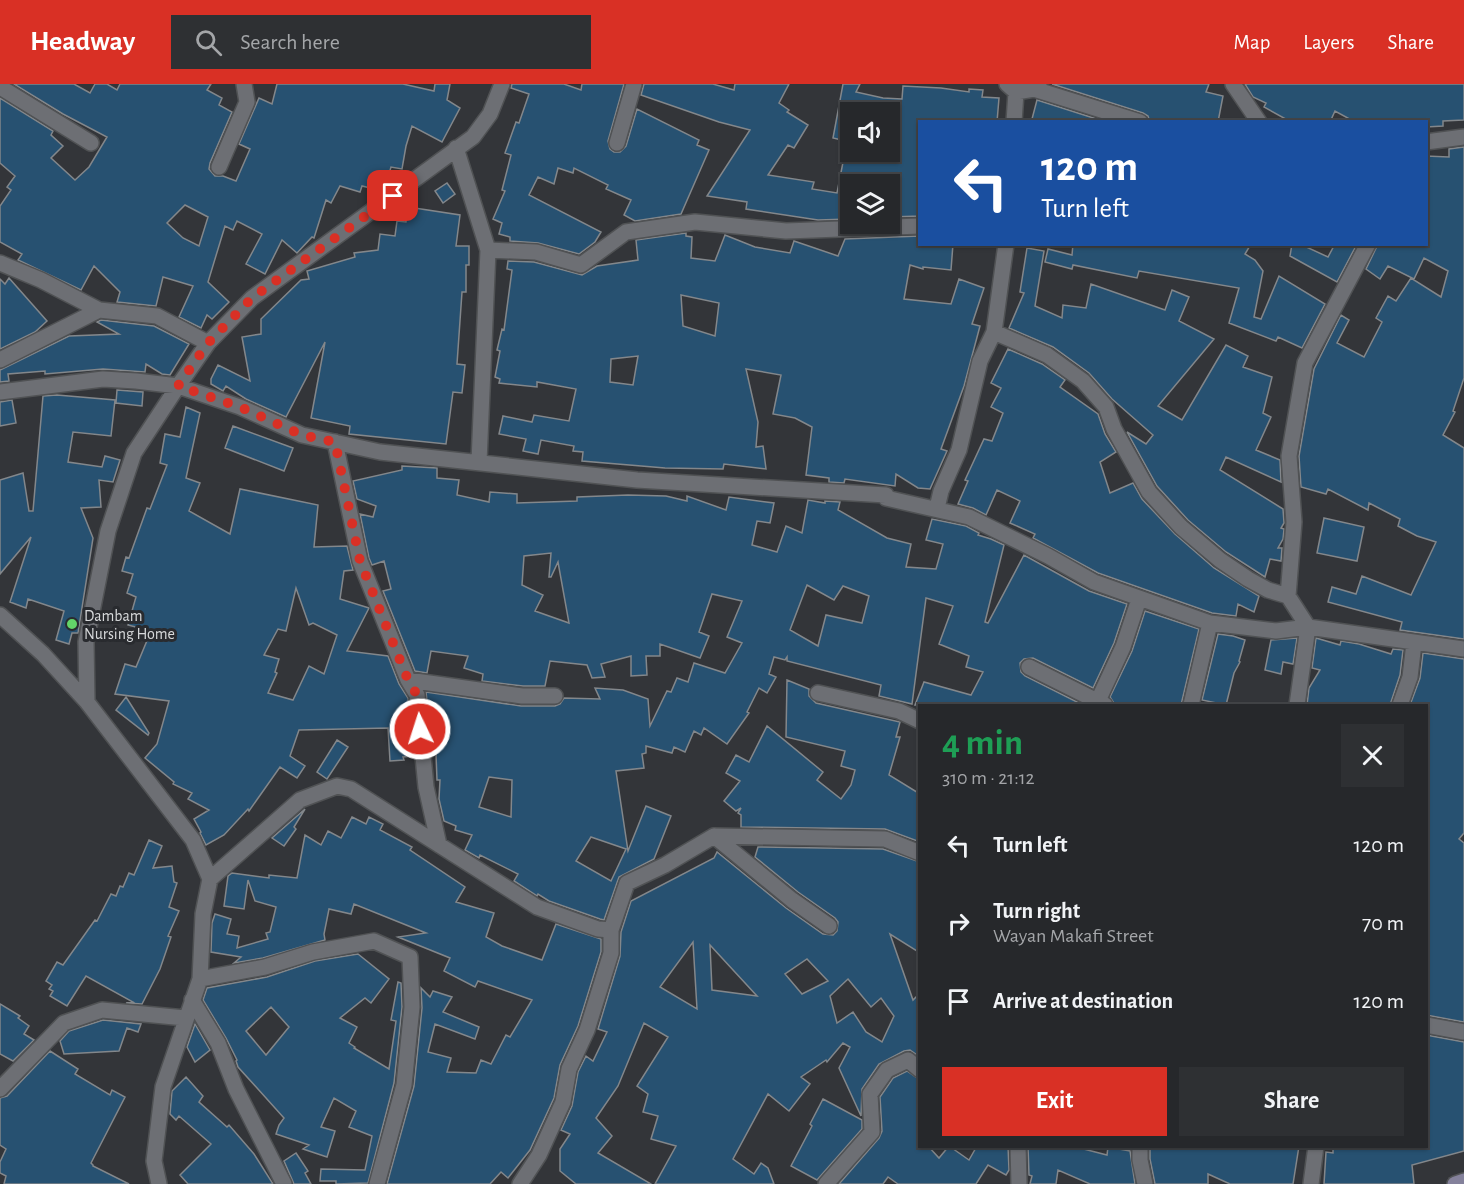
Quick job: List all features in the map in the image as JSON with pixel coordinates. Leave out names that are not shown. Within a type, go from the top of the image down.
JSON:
[{"type":"street","points":[[219,167],[247,102],[244,84]]},
{"type":"street","points":[[87,702],[86,642],[108,531],[134,453],[178,386],[208,343],[252,298],[473,136],[490,114],[502,84]]},
{"type":"street","points":[[617,143],[634,84]]},
{"type":"street","points":[[1233,84],[1258,120]]},
{"type":"street","points":[[0,87],[91,143]]},
{"type":"street","points":[[1014,120],[1011,88],[1036,87],[1134,120]]},
{"type":"street","points":[[1428,142],[1464,137]]},
{"type":"street","points":[[456,148],[488,250],[479,462]]},
{"type":"street","points":[[488,250],[536,252],[582,265],[626,232],[695,222],[786,231],[918,226]]},
{"type":"street","points":[[937,508],[941,491],[959,450],[980,361],[994,332],[1006,246]]},
{"type":"street","points":[[1297,704],[1308,627],[1288,596],[1294,522],[1289,456],[1305,363],[1367,246]]},
{"type":"street","points":[[0,263],[99,310],[157,316],[208,343]]},
{"type":"street","points":[[0,360],[99,310]]},
{"type":"street","points":[[994,332],[1047,355],[1083,381],[1106,407],[1114,429],[1149,492],[1181,526],[1220,560],[1248,579],[1269,590],[1288,596]]},
{"type":"street","points":[[0,392],[103,379],[178,386],[240,407],[302,435],[380,452],[637,480],[886,495],[886,498],[969,517],[1048,556],[1094,582],[1210,623],[1276,631],[1308,627],[1464,650]]},
{"type":"street","points":[[335,442],[360,561],[408,680],[417,695],[426,788],[439,845]]},
{"type":"street","points":[[1029,667],[1100,704],[1123,647],[1138,599]]},
{"type":"street","points":[[0,615],[43,654],[87,702],[193,840],[210,879],[203,914],[200,979],[163,1087],[154,1161],[159,1184]]},
{"type":"street","points":[[1191,704],[1210,623]]},
{"type":"street","points":[[1400,704],[1410,677],[1414,643]]},
{"type":"street","points":[[408,680],[522,696],[555,696]]},
{"type":"street","points":[[818,693],[899,711],[918,720]]},
{"type":"street","points":[[210,879],[300,800],[336,786],[351,789],[537,908],[598,929],[611,930]]},
{"type":"street","points":[[520,1184],[539,1155],[563,1102],[568,1069],[587,1030],[611,953],[611,930],[627,883],[665,865],[714,836],[885,838],[918,852]]},
{"type":"street","points":[[714,836],[792,900],[829,926]]},
{"type":"street","points":[[200,979],[265,967],[313,952],[374,940],[410,957],[412,1007],[404,1085],[377,1184]]},
{"type":"street","points":[[192,1000],[218,1043],[237,1089],[284,1184]]},
{"type":"street","points":[[0,1089],[64,1023],[102,1010],[185,1018]]},
{"type":"street","points":[[1428,1024],[1464,1032]]},
{"type":"street","points":[[826,1184],[872,1132],[870,1094],[887,1070],[908,1060],[918,1068]]},
{"type":"street","points":[[1018,1148],[1019,1184]]},
{"type":"street","points":[[1140,1148],[1145,1184]]},
{"type":"street","points":[[1311,1184],[1316,1148]]},
{"type":"street","points":[[1455,1184],[1464,1181]]},
{"type":"building","points":[[14,84],[74,84],[90,93],[95,84],[107,84],[117,90],[120,84],[211,84],[207,90],[222,98],[219,105],[232,112],[209,169],[215,176],[223,176],[236,181],[250,149],[239,144],[259,98],[272,104],[277,84],[403,84],[434,91],[435,84],[450,84],[447,100],[460,108],[442,142],[412,126],[402,169],[391,167],[384,190],[362,186],[360,192],[340,186],[331,203],[326,200],[314,238],[312,237],[297,253],[282,240],[265,274],[246,264],[262,234],[237,221],[233,230],[225,226],[208,282],[229,302],[212,319],[207,315],[201,328],[179,317],[193,286],[163,277],[156,306],[117,302],[120,292],[94,266],[81,290],[18,260],[22,254],[0,242],[0,206],[11,190],[7,187],[15,176],[0,163],[0,98],[53,131],[51,135],[63,146],[51,158],[75,180],[89,167],[107,137],[63,114]],"holes":[[[185,205],[208,217],[199,246],[183,238],[167,223]]]},
{"type":"building","points":[[512,84],[564,84],[581,90],[582,84],[624,84],[608,141],[610,149],[614,152],[620,152],[626,146],[637,109],[699,140],[697,145],[709,150],[681,214],[635,221],[624,215],[631,200],[606,189],[608,185],[574,168],[573,173],[558,168],[554,184],[538,177],[529,195],[601,232],[595,242],[579,254],[538,243],[510,241],[510,237],[499,234],[502,223],[493,219],[505,191],[502,190],[511,155],[505,153],[529,94],[511,88]]},
{"type":"building","points":[[644,84],[713,84],[734,90],[735,84],[789,84],[779,103],[789,110],[787,112],[808,125],[794,148],[788,145],[768,175],[814,182],[812,189],[837,193],[840,178],[840,219],[818,220],[746,209],[747,202],[707,196],[750,130],[719,122],[641,95]]},
{"type":"building","points":[[843,84],[860,84],[856,92],[883,98],[902,99],[903,86],[969,92],[969,89],[983,90],[982,97],[999,98],[997,120],[918,120],[918,216],[900,217],[900,174],[841,174],[843,162],[900,162],[900,102],[840,102],[840,140],[833,138]]},
{"type":"building","points":[[1052,84],[1209,84],[1206,92],[1223,96],[1218,120],[1149,120],[1143,113]]},
{"type":"building","points":[[1245,84],[1464,84],[1464,120],[1443,121],[1443,126],[1428,127],[1428,120],[1351,120],[1335,111],[1331,120],[1287,120],[1264,107],[1266,103],[1253,97]]},
{"type":"building","points":[[1037,100],[1100,120],[1035,120],[1032,119]]},
{"type":"building","points":[[1464,147],[1464,378],[1453,411],[1455,412],[1443,435],[1464,448],[1464,639],[1400,630],[1402,622],[1328,602],[1332,587],[1356,594],[1362,576],[1411,595],[1436,542],[1417,536],[1398,526],[1400,519],[1369,503],[1368,510],[1328,489],[1326,494],[1301,487],[1299,456],[1314,369],[1341,315],[1349,320],[1337,343],[1364,357],[1382,322],[1376,318],[1388,296],[1396,301],[1411,278],[1441,297],[1448,271],[1424,258],[1414,279],[1388,266],[1380,279],[1366,269],[1377,246],[1428,246],[1428,156],[1449,157],[1449,149]]},
{"type":"building","points":[[447,183],[455,194],[443,203],[435,191]]},
{"type":"building","points":[[408,207],[460,215],[456,246],[469,246],[466,292],[462,292],[457,364],[465,365],[462,393],[453,392],[446,444],[349,434],[350,426],[311,418],[325,342],[286,417],[246,399],[226,386],[223,391],[211,384],[218,365],[250,381],[242,337],[261,334],[261,319],[301,280],[309,279],[307,271],[355,257],[354,253],[378,250],[380,234],[395,236],[397,221],[406,222]]},
{"type":"building","points":[[686,233],[686,236],[692,237],[691,258],[715,261],[725,235],[755,247],[790,253],[794,241],[838,256],[845,239],[918,236],[918,246],[953,246],[951,270],[923,267],[923,269],[910,265],[904,299],[951,304],[959,279],[984,288],[972,324],[980,326],[964,386],[941,449],[947,451],[930,489],[918,488],[896,474],[895,486],[845,479],[844,483],[829,482],[829,478],[806,475],[812,427],[795,418],[773,414],[781,375],[746,369],[758,422],[756,447],[763,446],[766,469],[724,464],[723,469],[665,468],[582,461],[583,452],[573,451],[574,446],[541,440],[538,454],[523,451],[526,439],[499,434],[503,416],[532,422],[534,415],[569,421],[576,389],[537,382],[537,387],[499,383],[500,379],[495,377],[500,351],[497,350],[502,329],[504,330],[512,270],[507,269],[508,261],[534,262],[582,275],[597,266],[638,260],[636,240]],"holes":[[[681,295],[719,303],[715,336],[683,326]],[[638,356],[633,385],[610,382],[611,359]]]},
{"type":"building","points":[[1073,246],[1250,246],[1245,254],[1255,260],[1263,271],[1254,317],[1261,319],[1279,276],[1325,304],[1302,348],[1278,337],[1276,341],[1229,323],[1239,288],[1139,271],[1137,278],[1073,265],[1072,269],[1045,262],[1048,249],[1072,255]]},
{"type":"building","points":[[1292,246],[1304,246],[1328,257],[1334,246],[1356,246],[1337,282],[1290,256]]},
{"type":"building","points":[[1027,248],[1044,251],[1035,306],[1062,318],[1063,305],[1086,308],[1091,284],[1165,310],[1172,290],[1189,297],[1179,321],[1214,339],[1158,406],[1182,420],[1226,345],[1248,356],[1243,367],[1272,377],[1263,413],[1271,417],[1256,450],[1280,460],[1281,482],[1226,457],[1220,470],[1283,509],[1284,523],[1281,528],[1284,529],[1283,539],[1278,548],[1282,548],[1281,561],[1270,559],[1265,577],[1226,552],[1188,520],[1157,486],[1127,432],[1146,444],[1153,435],[1112,399],[1089,373],[1053,347],[1009,328],[1024,293],[1020,292]]},
{"type":"building","points":[[9,278],[47,321],[35,332],[0,349],[0,279],[5,284]]},
{"type":"building","points":[[101,320],[154,326],[189,344],[170,375],[162,374],[146,364],[145,372],[103,369],[45,374],[45,371],[8,374],[9,381],[0,382],[0,370],[69,336],[119,334],[97,322]]},
{"type":"building","points":[[1008,349],[1042,364],[1065,380],[1060,387],[1098,414],[1105,434],[1116,452],[1100,462],[1110,493],[1133,483],[1142,499],[1175,534],[1214,568],[1259,596],[1254,612],[1238,604],[1236,616],[1212,613],[1098,573],[1033,538],[1035,534],[1010,523],[1020,501],[997,490],[986,515],[958,504],[968,481],[965,480],[984,439],[992,441],[1003,413],[991,407],[1001,388],[991,383]]},
{"type":"building","points":[[117,390],[143,392],[142,406],[116,403]]},
{"type":"building","points":[[43,396],[115,400],[111,436],[73,432],[68,462],[102,467],[105,456],[120,460],[113,482],[99,480],[101,507],[81,508],[93,538],[78,633],[72,633],[69,644],[56,640],[64,611],[28,599],[26,608],[10,602],[31,537],[0,574],[0,480],[23,473],[29,511],[33,511]]},
{"type":"building","points":[[12,400],[16,423],[0,426],[0,402]]},
{"type":"building","points":[[186,407],[200,413],[186,478],[200,483],[189,511],[230,534],[240,489],[318,505],[314,547],[347,546],[353,570],[344,571],[340,599],[369,608],[347,651],[388,656],[399,684],[408,698],[413,756],[403,757],[404,760],[390,761],[388,728],[299,730],[290,756],[305,766],[297,778],[280,767],[249,811],[248,809],[224,835],[206,845],[194,819],[209,810],[188,799],[192,793],[173,784],[174,782],[145,758],[157,744],[169,701],[115,694],[125,664],[136,667],[151,631],[128,625],[136,597],[127,593],[133,574],[122,571],[167,465],[160,463],[165,434],[180,437]],"holes":[[[296,588],[309,625],[313,623],[337,635],[324,674],[309,666],[293,700],[268,693],[277,673],[275,672],[279,659],[264,655],[278,629],[286,631]]]},
{"type":"building","points":[[233,426],[293,448],[284,471],[225,448]]},
{"type":"building","points":[[402,466],[437,468],[437,478],[459,480],[457,495],[489,502],[490,492],[517,494],[517,503],[577,501],[577,497],[628,495],[666,496],[687,501],[687,496],[726,510],[729,497],[774,503],[770,523],[757,521],[752,545],[777,552],[786,526],[802,533],[808,500],[825,503],[825,501],[840,502],[838,510],[887,538],[911,544],[906,567],[936,569],[943,544],[926,540],[932,519],[966,526],[979,533],[978,535],[1004,545],[985,622],[988,623],[1024,555],[1089,591],[1127,604],[1114,643],[1093,688],[1033,658],[1024,659],[1020,663],[1021,672],[1025,676],[1081,704],[915,705],[924,682],[971,695],[983,672],[966,667],[969,656],[939,644],[953,606],[926,598],[912,704],[879,696],[881,685],[787,661],[787,657],[785,660],[774,657],[769,674],[776,677],[767,693],[759,688],[747,712],[749,713],[727,744],[704,728],[701,735],[694,731],[685,752],[674,747],[672,753],[646,746],[646,753],[642,754],[644,768],[616,771],[628,851],[646,806],[671,816],[654,859],[619,877],[604,920],[549,901],[538,894],[537,896],[514,881],[518,874],[465,850],[472,835],[455,830],[456,826],[444,821],[439,799],[440,780],[437,780],[436,754],[433,754],[426,692],[521,706],[555,706],[560,704],[564,698],[600,699],[595,688],[623,690],[648,699],[650,726],[667,691],[671,692],[677,678],[688,682],[694,663],[725,673],[742,643],[727,637],[742,601],[712,594],[699,632],[709,636],[700,658],[660,644],[660,656],[646,656],[647,675],[631,676],[631,656],[601,664],[605,677],[592,678],[587,665],[550,661],[545,686],[523,686],[482,681],[483,674],[464,668],[468,656],[431,651],[427,673],[415,671],[383,591],[391,589],[384,561],[372,565],[369,558],[360,514],[373,517],[376,506],[357,499],[353,481],[402,470]],"holes":[[[551,553],[549,577],[558,562],[569,623],[535,611],[543,595],[522,585],[524,556]],[[807,585],[834,600],[843,586],[869,596],[862,623],[826,615],[818,646],[790,630]],[[489,777],[512,780],[511,817],[479,807]],[[591,837],[626,849],[611,881],[576,861]]]},
{"type":"building","points":[[1324,518],[1364,527],[1357,561],[1317,553]]},
{"type":"building","points":[[1145,611],[1199,629],[1181,704],[1114,704],[1110,697],[1132,651]]},
{"type":"building","points":[[1218,634],[1245,640],[1226,704],[1202,700]]},
{"type":"building","points":[[1297,638],[1293,664],[1283,662],[1281,674],[1265,670],[1271,640]]},
{"type":"building","points":[[1316,638],[1340,645],[1341,641],[1359,644],[1391,654],[1393,649],[1403,650],[1400,675],[1390,704],[1307,704],[1309,688],[1320,670],[1312,668]]},
{"type":"building","points":[[1423,653],[1464,659],[1464,833],[1459,839],[1464,843],[1464,1022],[1428,1015],[1428,704],[1410,704],[1420,678]]},
{"type":"building","points":[[787,680],[809,689],[809,696],[816,703],[900,722],[896,737],[900,737],[889,775],[918,793],[918,841],[885,829],[741,827],[741,815],[738,813],[741,808],[736,811],[724,801],[740,781],[726,773],[736,755],[749,762],[767,726],[823,772],[817,780],[841,799],[851,785],[855,770],[841,766],[845,751],[786,737]]},
{"type":"building","points":[[126,697],[149,733],[148,735],[116,710]]},
{"type":"building","points":[[337,740],[348,747],[327,779],[317,772]]},
{"type":"building","points":[[305,809],[294,827],[296,829],[284,846],[272,838]]},
{"type":"building","points":[[352,817],[366,824],[369,817],[383,824],[380,830],[412,847],[410,850],[465,887],[456,902],[494,913],[486,937],[502,946],[542,960],[556,924],[601,939],[601,952],[578,1026],[560,1065],[554,1098],[530,1150],[508,1178],[501,1172],[490,1184],[387,1184],[414,1086],[422,1008],[421,988],[430,997],[433,991],[452,997],[443,1012],[479,1027],[475,1039],[435,1024],[428,1052],[451,1058],[447,1072],[476,1073],[481,1060],[491,1064],[506,1035],[510,1037],[532,1000],[478,981],[475,987],[444,971],[450,958],[398,937],[426,933],[354,904],[351,914],[329,909],[325,940],[263,958],[234,963],[241,957],[211,952],[212,923],[215,914],[231,919],[227,934],[239,936],[237,948],[268,939],[266,933],[270,932],[276,907],[255,901],[248,880],[244,909],[224,906],[228,876],[232,873],[269,878],[269,875],[297,878],[305,835],[321,845],[328,831],[341,838]]},
{"type":"building","points":[[149,840],[162,846],[153,868],[172,866],[174,882],[177,883],[169,907],[179,911],[168,936],[171,937],[160,969],[142,1004],[126,1003],[133,1002],[86,976],[67,1006],[50,996],[53,991],[49,989],[52,985],[46,981],[57,962],[63,965],[95,920],[97,921],[111,894],[116,896],[129,873],[134,875]]},
{"type":"building","points":[[758,847],[883,849],[918,861],[918,952],[890,934],[913,1000],[918,995],[918,1056],[910,1050],[904,1051],[879,1064],[862,1089],[861,1116],[839,1068],[850,1047],[843,1043],[827,1062],[826,1060],[801,1077],[810,1084],[789,1111],[768,1094],[733,1159],[754,1174],[761,1163],[768,1168],[774,1184],[655,1184],[676,1146],[651,1139],[658,1116],[643,1112],[648,1094],[637,1086],[668,1037],[644,1023],[618,1086],[596,1118],[612,1136],[598,1153],[651,1184],[576,1184],[560,1171],[560,1149],[570,1134],[561,1130],[572,1106],[578,1072],[586,1056],[593,1061],[607,1032],[598,1029],[620,956],[621,932],[631,901],[714,858],[717,852],[786,908],[823,934],[833,935],[837,931],[838,922],[835,918],[755,857]],"holes":[[[693,942],[697,1009],[660,987]],[[710,945],[757,996],[712,990]],[[807,959],[828,981],[802,994],[785,974]],[[848,979],[871,1007],[881,998],[894,1016],[882,1042],[866,1032],[853,1012],[837,1023],[830,996]]]},
{"type":"building","points":[[358,954],[389,979],[371,1003],[365,998],[340,1018],[357,1027],[349,1043],[389,1069],[396,1021],[391,1020],[398,982],[401,983],[402,1007],[394,1083],[368,1183],[336,1184],[336,1181],[320,1181],[321,1169],[365,1170],[372,1136],[349,1127],[356,1111],[334,1098],[321,1127],[335,1131],[327,1157],[303,1149],[309,1145],[276,1134],[284,1118],[238,1067],[226,1038],[203,1000],[207,988],[267,977],[315,961]],"holes":[[[271,1007],[289,1027],[266,1055],[246,1031]]]},
{"type":"building","points":[[0,1004],[20,1016],[18,1018],[29,1026],[24,1034],[34,1040],[13,1061],[0,1054]]},
{"type":"building","points":[[103,1020],[141,1024],[138,1032],[127,1028],[119,1051],[64,1054],[60,1041],[69,1031]]},
{"type":"building","points":[[195,1024],[210,1050],[195,1062],[187,1047]]},
{"type":"building","points":[[1428,1035],[1464,1042],[1464,1151],[1412,1165],[1414,1184],[1324,1184],[1326,1152],[1333,1153],[1333,1148],[1428,1148]]},
{"type":"building","points":[[50,1051],[78,1069],[75,1074],[110,1095],[112,1090],[125,1097],[91,1163],[129,1184],[4,1184],[6,1176],[0,1173],[0,1162],[6,1149],[0,1145],[0,1098],[7,1096]]},
{"type":"building","points":[[907,1071],[918,1079],[918,1148],[930,1148],[939,1158],[947,1148],[952,1148],[969,1160],[976,1148],[1008,1148],[1009,1170],[1006,1175],[988,1165],[976,1184],[898,1184],[888,1177],[883,1184],[839,1184],[879,1138],[882,1131],[880,1097],[893,1078]]},
{"type":"building","points":[[186,1077],[203,1096],[199,1102],[227,1127],[229,1125],[254,1154],[273,1184],[188,1184],[180,1175],[211,1144],[179,1116],[176,1120],[170,1114],[172,1091]]},
{"type":"building","points":[[823,1099],[862,1120],[862,1129],[817,1180],[791,1166]]},
{"type":"building","points":[[1028,1148],[1080,1148],[1107,1155],[1108,1148],[1114,1148],[1130,1151],[1135,1184],[1090,1184],[1058,1170],[1056,1184],[1030,1184],[1032,1176],[1029,1175]]},
{"type":"building","points":[[1150,1148],[1299,1148],[1293,1184],[1230,1184],[1208,1174],[1208,1184],[1155,1184]]},
{"type":"building","points":[[296,1153],[308,1171],[305,1173],[311,1184],[294,1184],[284,1161]]},
{"type":"place","name":"Dambam Nursing Home","points":[[72,624]]},
{"type":"route","points":[[393,196],[252,298],[208,343],[178,386],[240,407],[302,435],[335,442],[360,561],[408,680],[417,695],[420,729]]}]
